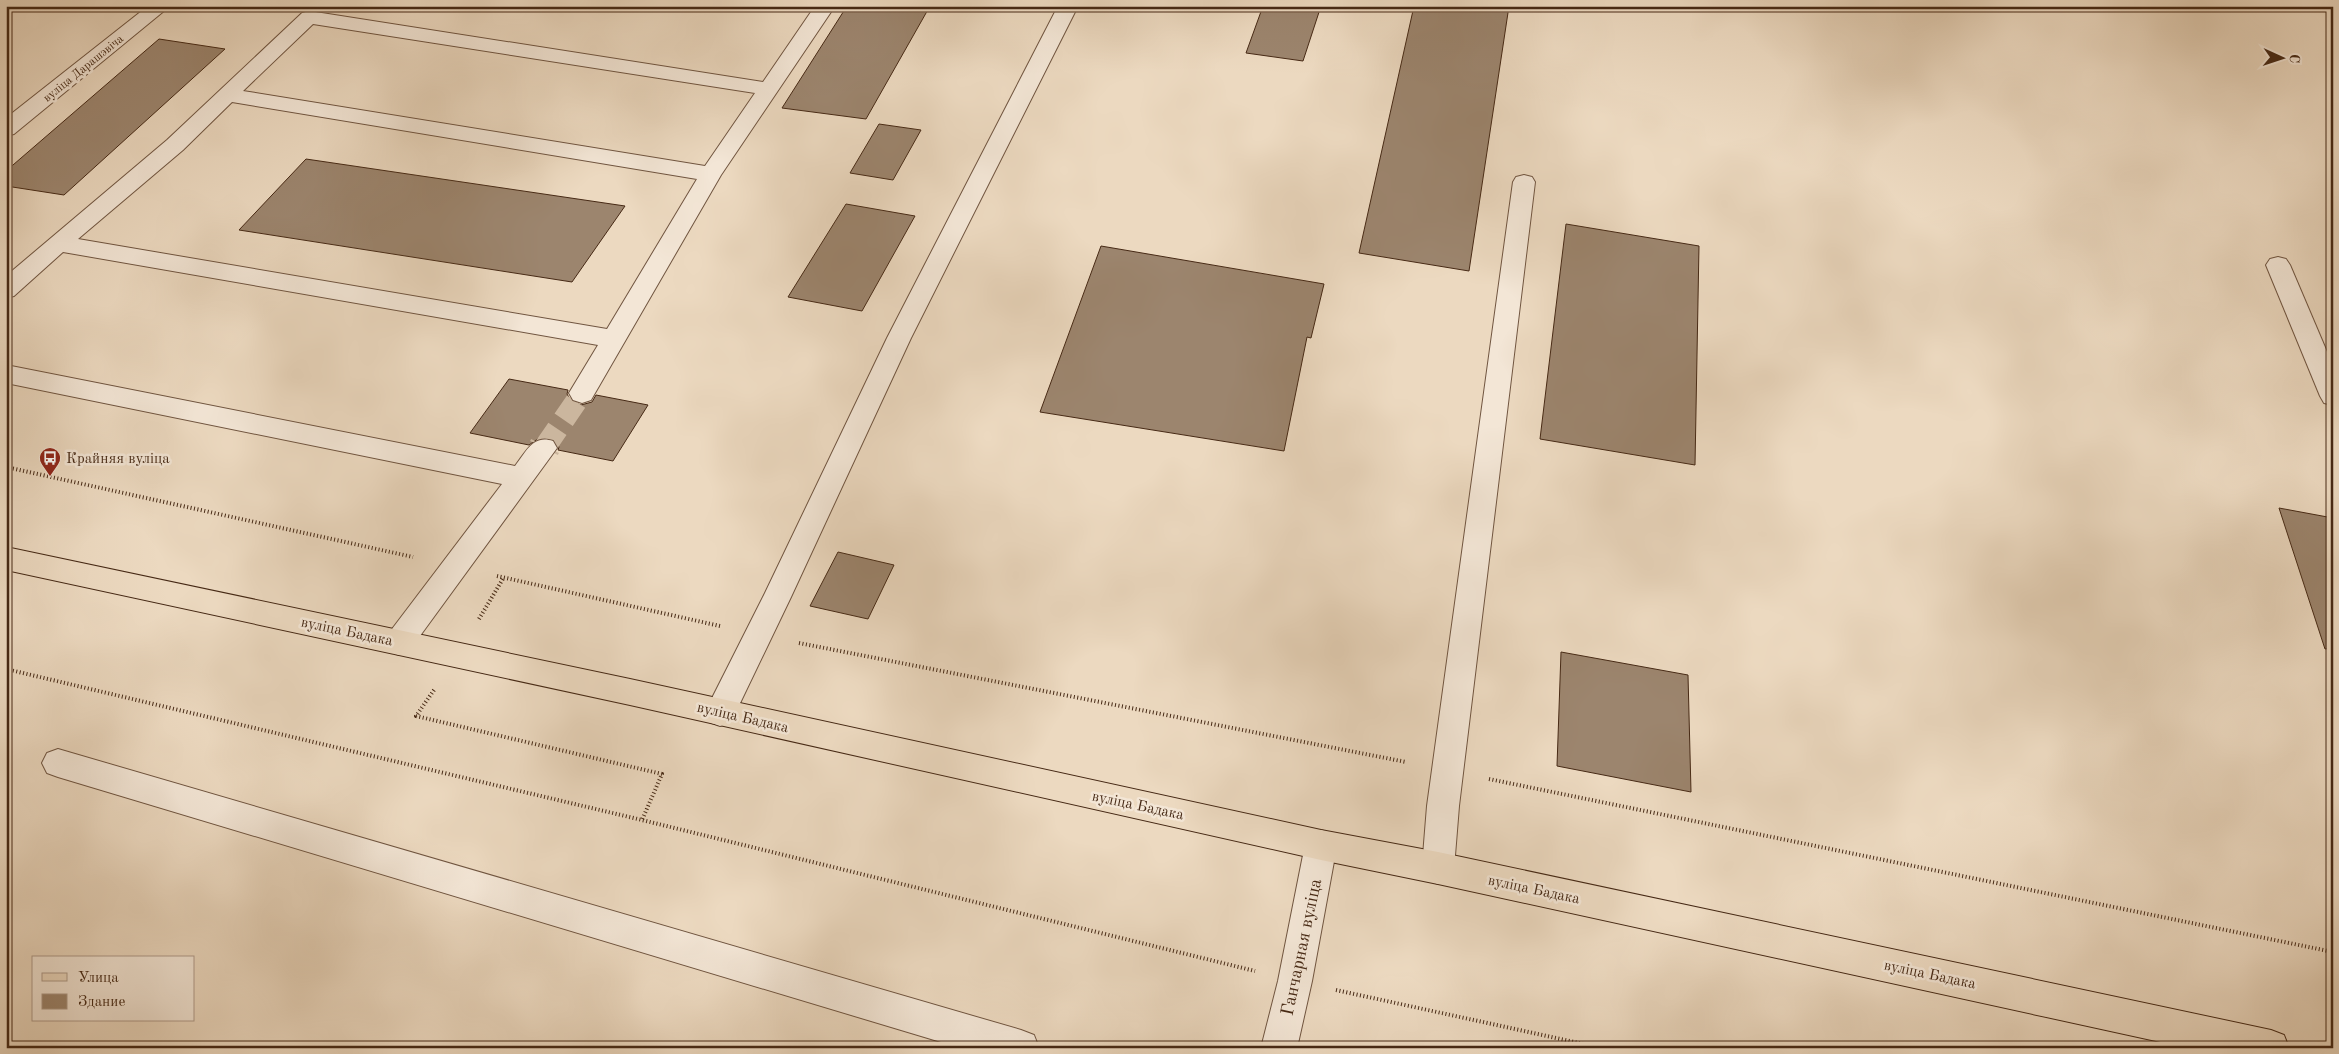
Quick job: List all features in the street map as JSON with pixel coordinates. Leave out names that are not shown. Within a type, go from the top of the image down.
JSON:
[{"type":"main road","name":"вуліца Бадака","points":[[6,558],[720,712],[1321,845],[1438,868],[2271,1048]]},
{"type":"street","name":"вуліца Дарашэвіча","points":[[6,129],[160,6]]},
{"type":"street","points":[[582,393],[711,174],[825,6]]},
{"type":"street","points":[[720,712],[899,338],[1068,6]]},
{"type":"street","points":[[6,290],[58,243],[175,145],[316,12],[768,89]]},
{"type":"street","points":[[227,95],[711,174]]},
{"type":"street","points":[[1438,868],[1448,770],[1524,182]]},
{"type":"street","points":[[58,243],[615,339]]},
{"type":"street","points":[[2278,265],[2333,396]]},
{"type":"street","points":[[6,374],[385,448],[522,478]]},
{"type":"street","points":[[399,642],[544,448]]},
{"type":"street","points":[[58,762],[1021,1048]]},
{"type":"street","name":"Ганчарная вуліца","points":[[1279,1048],[1295,981],[1321,845]]},
{"type":"path","points":[[6,468],[455,566],[758,635],[1448,770],[2333,952]]},
{"type":"path","points":[[504,577],[457,655],[416,716],[662,774],[642,820]]},
{"type":"path","points":[[6,669],[642,820],[1295,981],[1602,1048]]},
{"type":"building","points":[[847,6],[930,6],[866,119],[782,108]]},
{"type":"building","points":[[1263,6],[1321,6],[1303,61],[1246,53]]},
{"type":"building","points":[[1414,6],[1509,6],[1469,271],[1359,253]]},
{"type":"building","points":[[159,39],[225,49],[64,195],[6,186],[6,171]]},
{"type":"building","points":[[879,124],[921,130],[893,180],[850,173]]},
{"type":"building","points":[[306,159],[625,206],[572,282],[239,230]]},
{"type":"building","points":[[846,204],[915,216],[862,311],[788,297]]},
{"type":"building","points":[[1566,224],[1699,246],[1695,465],[1540,439]]},
{"type":"building","points":[[1101,246],[1324,284],[1311,338],[1307,337],[1284,451],[1040,412]]},
{"type":"building","points":[[509,379],[568,390],[567,394],[571,401],[581,405],[592,402],[596,395],[648,405],[613,461],[558,450],[559,447],[555,440],[546,438],[539,438],[529,445],[470,433]]},
{"type":"building","points":[[2279,508],[2333,518],[2333,648],[2325,649]]},
{"type":"building","points":[[838,552],[894,565],[868,619],[810,606]]},
{"type":"building","points":[[1561,652],[1688,675],[1691,792],[1557,766]]},
{"type":"tunnel","points":[[545,447],[582,393]]},
{"type":"place","name":"Крайняя вуліца","points":[[50,477]]}]
